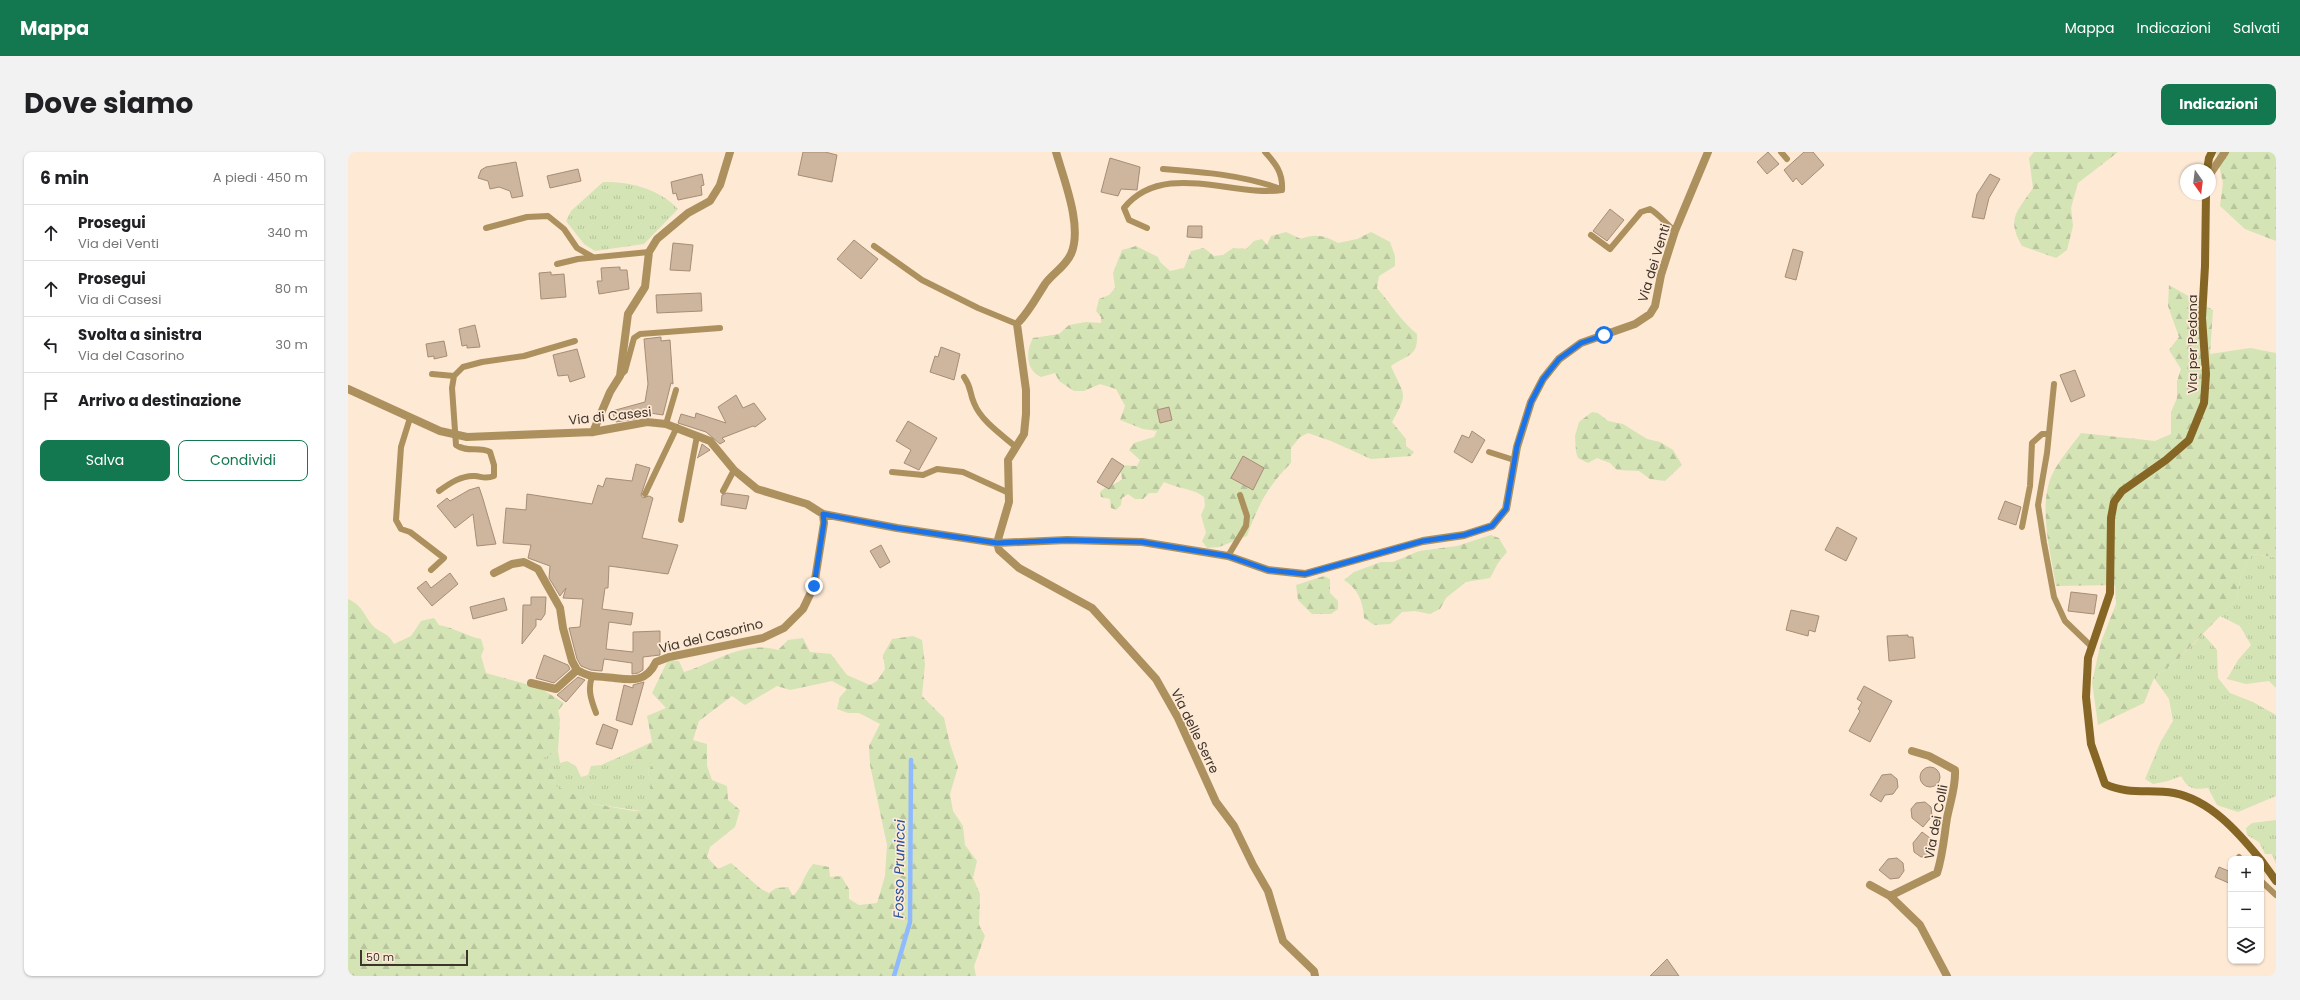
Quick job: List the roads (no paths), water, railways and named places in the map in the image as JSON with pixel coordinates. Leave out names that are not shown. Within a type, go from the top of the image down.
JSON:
[{"type":"street","points":[[593,432],[610,392],[620,376],[628,314],[645,287],[649,252],[657,239],[688,213],[710,201],[720,185],[730,152]]},
{"type":"street","points":[[997,543],[1009,502],[1008,460],[1024,434],[1026,414],[1026,390],[1017,324],[1029,312],[1046,282],[1062,269],[1072,253],[1076,227],[1056,152]]},
{"type":"street","name":"Via dei Venti","points":[[997,543],[1066,540],[1142,542],[1228,556],[1268,570],[1305,574],[1423,541],[1464,535],[1492,526],[1506,509],[1517,446],[1531,402],[1543,379],[1559,359],[1581,343],[1635,324],[1650,314],[1655,306],[1661,275],[1675,231],[1708,152]]},
{"type":"street","points":[[2216,165],[2225,152]]},
{"type":"street","points":[[2208,164],[2210,154]]},
{"type":"street","name":"Via per Pedona","points":[[2206,200],[2205,266],[2202,318],[2206,374],[2204,403],[2189,440],[2166,460],[2130,483],[2114,502],[2112,518],[2110,593],[2088,658],[2086,697],[2088,727],[2091,744],[2105,784],[2115,789],[2174,793],[2197,802],[2218,816],[2239,834],[2257,856]]},
{"type":"street","name":"Via di Casesi","points":[[348,389],[440,431],[467,437],[593,432],[646,422],[666,424],[710,441],[734,470],[757,489],[807,504],[823,514],[897,528],[997,543]]},
{"type":"street","name":"Via del Casorino","points":[[577,670],[592,677],[604,677],[626,681],[640,678],[652,671],[656,662],[669,657],[763,638],[784,628],[803,609],[814,586],[824,522],[823,514]]},
{"type":"street","name":"Via delle Serre","points":[[997,543],[999,550],[1019,568],[1092,608],[1156,679],[1178,718],[1216,802],[1234,826],[1253,865],[1268,891],[1283,941],[1316,974]]},
{"type":"street","points":[[494,573],[512,564],[524,562],[538,569],[560,608],[562,628],[572,661],[577,670],[556,689],[531,683]]},
{"type":"street","name":"Via dei Colli","points":[[1890,896],[1937,873],[1944,849],[1947,819],[1956,781],[1955,770],[1929,756],[1912,751]]},
{"type":"street","points":[[2264,865],[2276,881]]},
{"type":"street","points":[[1870,885],[1890,896],[1920,925],[1947,976]]},
{"type":"lane","points":[[1265,152],[1277,165],[1283,178],[1282,190]]},
{"type":"lane","points":[[1781,152],[1787,160]]},
{"type":"lane","points":[[1163,169],[1215,172],[1256,180],[1282,190]]},
{"type":"lane","points":[[1147,228],[1129,220],[1124,208],[1134,196],[1163,185],[1195,183],[1266,192],[1282,190]]},
{"type":"lane","points":[[1590,235],[1610,249],[1641,212],[1650,210],[1658,214],[1667,226],[1675,231]]},
{"type":"lane","points":[[486,228],[527,217],[548,216],[564,229],[577,248],[593,257]]},
{"type":"lane","points":[[874,246],[922,280],[978,308],[1017,324]]},
{"type":"lane","points":[[557,264],[593,257],[649,252]]},
{"type":"lane","points":[[620,376],[625,370],[634,338],[640,334],[720,328]]},
{"type":"lane","points":[[440,490],[453,481],[474,476],[487,479],[494,476],[494,464],[490,452],[483,448],[473,450],[460,448],[456,445],[452,388],[454,376],[463,367],[482,362],[524,356],[576,341]]},
{"type":"lane","points":[[432,374],[454,376]]},
{"type":"lane","points":[[964,377],[971,386],[974,402],[983,418],[1016,447]]},
{"type":"lane","points":[[2054,384],[2047,453],[2038,504],[2054,597],[2065,621],[2092,648]]},
{"type":"lane","points":[[666,424],[676,390]]},
{"type":"lane","points":[[410,418],[401,447],[396,520],[401,529],[410,532],[444,558],[431,570]]},
{"type":"lane","points":[[645,494],[656,475],[677,427]]},
{"type":"lane","points":[[2022,527],[2030,486],[2032,444],[2042,434],[2049,434]]},
{"type":"lane","points":[[681,520],[697,436]]},
{"type":"lane","points":[[1489,452],[1514,460]]},
{"type":"lane","points":[[892,472],[923,474],[937,468],[963,472],[1009,493]]},
{"type":"lane","points":[[723,491],[734,470]]},
{"type":"lane","points":[[1228,556],[1246,526],[1247,516],[1240,495]]},
{"type":"lane","points":[[592,677],[589,683],[591,698],[596,714]]},
{"type":"lane","points":[[2264,884],[2276,895]]},
{"type":"waterway","name":"Fosso Prunicci","points":[[894,976],[910,922],[911,760]]}]
